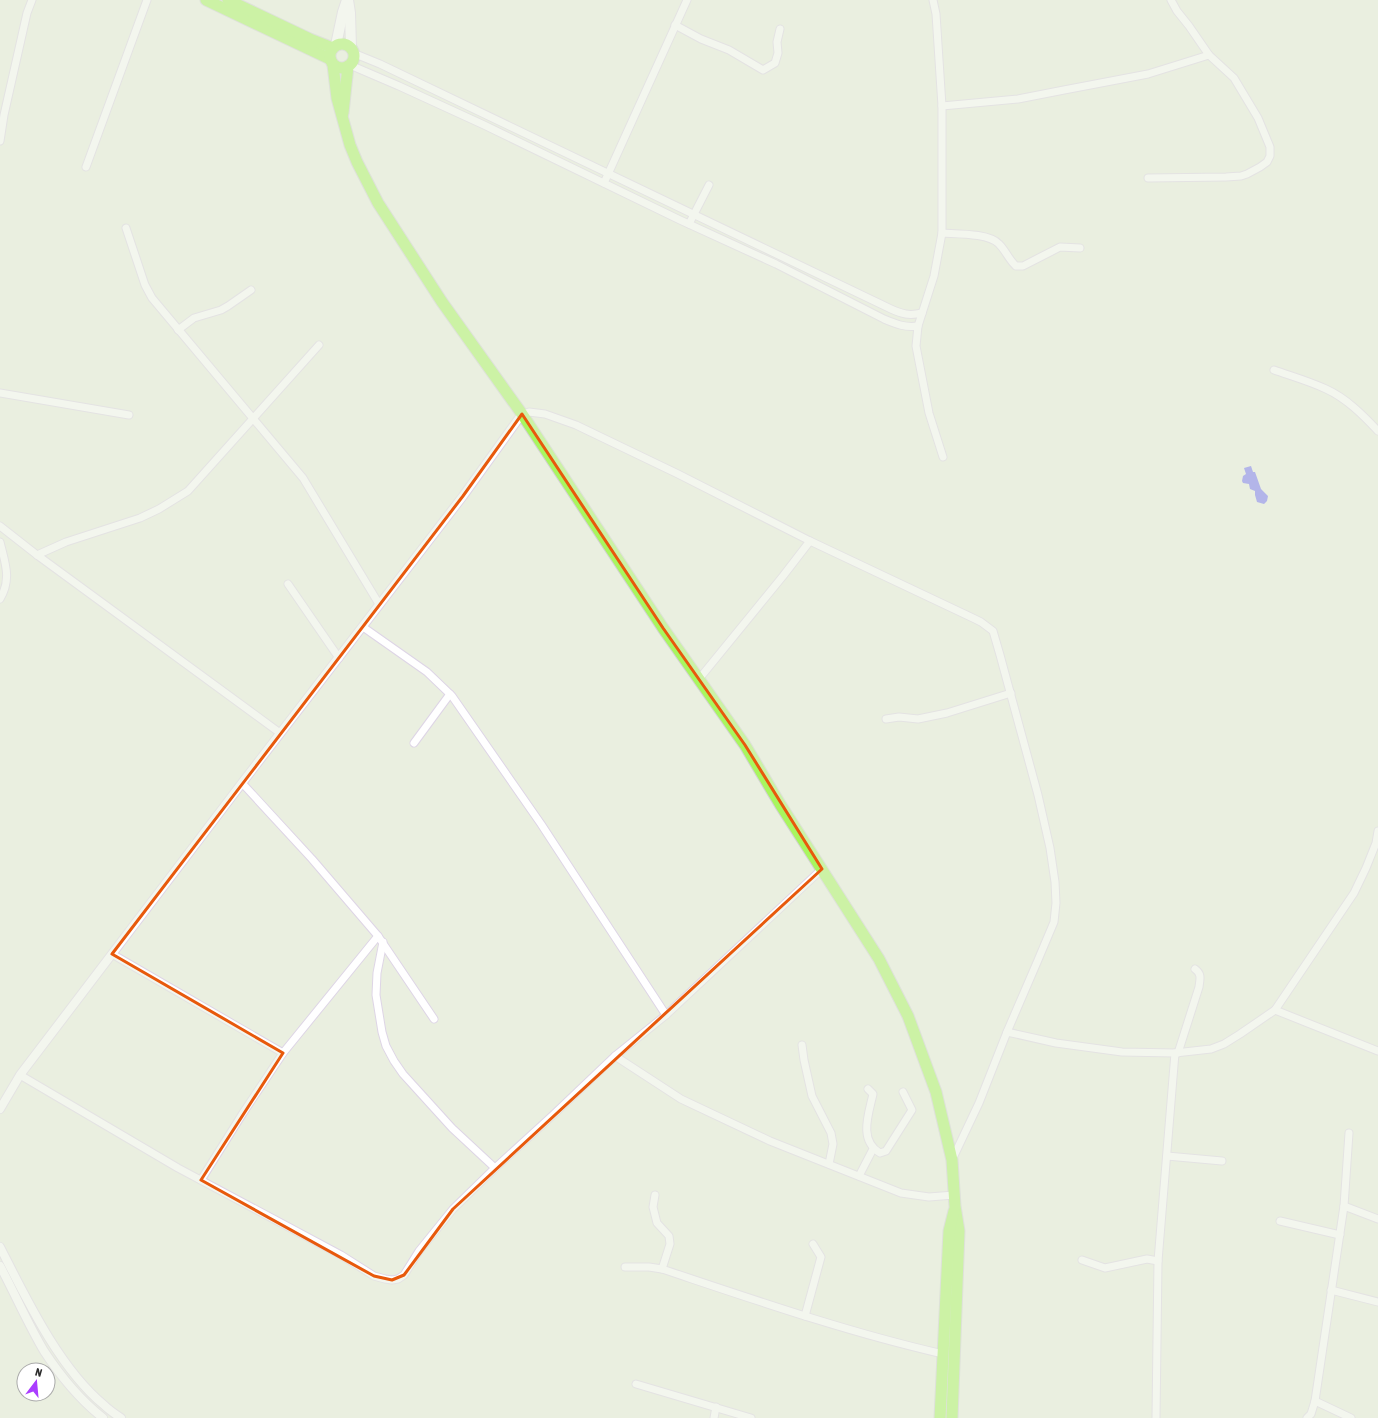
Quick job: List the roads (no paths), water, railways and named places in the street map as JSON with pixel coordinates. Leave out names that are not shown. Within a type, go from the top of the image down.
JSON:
[{"type":"main road","points":[[206,0],[333,54]]},
{"type":"main road","points":[[228,0],[310,39],[333,54],[340,68],[349,65]]},
{"type":"main road","points":[[348,0],[343,12],[333,54],[335,85],[342,119],[357,162],[378,203],[442,302],[522,414],[663,628],[745,745],[780,804],[879,959],[908,1016],[936,1092],[952,1160],[955,1206],[959,1231],[952,1418]]},
{"type":"main road","points":[[342,119],[349,65],[353,60],[348,0]]},
{"type":"main road","points":[[333,54],[342,44],[352,50]]},
{"type":"main road","points":[[940,1418],[949,1231],[955,1206]]},
{"type":"street","points":[[0,141],[4,115],[27,13],[32,0]]},
{"type":"street","points":[[86,167],[147,0]]},
{"type":"street","points":[[604,183],[687,0]]},
{"type":"street","points":[[933,0],[936,14],[942,106],[942,233],[934,276],[918,326],[916,346],[929,413],[943,457]]},
{"type":"street","points":[[1148,178],[1234,177],[1247,174],[1260,167],[1269,160],[1270,156],[1270,148],[1258,118],[1234,78],[1210,55],[1177,11],[1171,0]]},
{"type":"street","points":[[675,25],[701,39],[729,50],[763,70],[775,63],[778,53],[777,42],[780,29]]},
{"type":"street","points":[[352,50],[904,314],[913,315],[922,312]]},
{"type":"street","points":[[942,106],[1018,99],[1148,74],[1210,55]]},
{"type":"street","points":[[349,65],[484,125],[659,210],[796,274],[894,324],[909,327],[918,326]]},
{"type":"street","points":[[690,224],[709,185]]},
{"type":"street","points":[[659,210],[664,200]]},
{"type":"street","points":[[126,228],[145,285],[152,298],[303,478],[379,604]]},
{"type":"street","points":[[942,233],[992,239],[999,244],[1011,262],[1016,266],[1023,266],[1060,247],[1080,248]]},
{"type":"street","points":[[796,274],[800,265]]},
{"type":"street","points":[[178,330],[194,318],[221,310],[251,290]]},
{"type":"street","points":[[37,555],[66,542],[140,518],[174,501],[188,491],[319,346]]},
{"type":"street","points":[[1274,370],[1327,389],[1365,416],[1378,431]]},
{"type":"street","points":[[0,392],[128,415]]},
{"type":"street","points":[[0,1108],[20,1075],[280,733],[340,658],[379,604],[463,496],[522,414],[528,412],[545,414],[576,425],[678,474],[810,541],[981,622],[992,631],[995,636],[1047,833],[1056,894],[1056,915],[979,1103],[952,1160]]},
{"type":"street","points":[[0,526],[37,555],[280,733]]},
{"type":"street","points":[[699,679],[810,541]]},
{"type":"street","points":[[0,542],[8,578],[0,599]]},
{"type":"street","points":[[288,584],[340,658]]},
{"type":"street","points":[[363,627],[427,672],[450,694],[541,824],[666,1015]]},
{"type":"street","points":[[886,719],[899,717],[918,719],[947,713],[1010,693]]},
{"type":"street","points":[[414,743],[450,694]]},
{"type":"street","points":[[242,783],[312,859],[381,939],[434,1019]]},
{"type":"street","points":[[1007,1032],[1056,1043],[1122,1052],[1176,1053],[1211,1049],[1224,1044],[1275,1010],[1354,893],[1366,868],[1376,842],[1378,832]]},
{"type":"street","points":[[20,1075],[115,1132],[334,1251],[374,1276],[392,1280],[404,1275],[420,1251],[453,1209],[495,1168],[615,1056],[666,1015],[822,869]]},
{"type":"street","points":[[201,1180],[283,1053],[381,939]]},
{"type":"street","points":[[381,939],[376,995],[382,1032],[386,1046],[403,1074],[452,1128],[495,1168]]},
{"type":"street","points":[[112,954],[283,1053]]},
{"type":"street","points":[[1156,1418],[1158,1261],[1176,1053],[1199,987],[1200,977],[1199,972],[1196,969]]},
{"type":"street","points":[[1275,1010],[1378,1051]]},
{"type":"street","points":[[802,1045],[812,1096],[831,1133],[834,1144],[829,1164]]},
{"type":"street","points":[[615,1056],[681,1099],[770,1141],[901,1193],[929,1197],[954,1195]]},
{"type":"street","points":[[868,1089],[873,1094],[866,1129],[868,1138],[873,1148],[880,1153],[886,1151],[912,1110],[903,1092]]},
{"type":"street","points":[[1307,1418],[1311,1414],[1315,1401],[1340,1235],[1344,1206],[1349,1133]]},
{"type":"street","points":[[859,1176],[873,1148]]},
{"type":"street","points":[[1167,1156],[1222,1161]]},
{"type":"street","points":[[655,1195],[654,1207],[658,1223],[669,1236],[670,1244],[662,1269]]},
{"type":"street","points":[[1344,1206],[1378,1220]]},
{"type":"street","points":[[1280,1221],[1340,1235]]},
{"type":"street","points":[[805,1316],[821,1257],[813,1244]]},
{"type":"street","points":[[0,1247],[29,1303],[72,1371],[104,1405],[121,1418]]},
{"type":"street","points":[[1082,1260],[1105,1268],[1147,1259],[1158,1261]]},
{"type":"street","points":[[0,1266],[44,1350],[54,1365],[74,1392],[103,1418]]},
{"type":"street","points":[[625,1267],[649,1267],[662,1269],[889,1342],[942,1354]]},
{"type":"street","points":[[1331,1290],[1378,1302]]},
{"type":"street","points":[[636,1384],[751,1418]]},
{"type":"street","points":[[1315,1401],[1350,1418]]},
{"type":"street","points":[[714,1418],[716,1407]]}]
